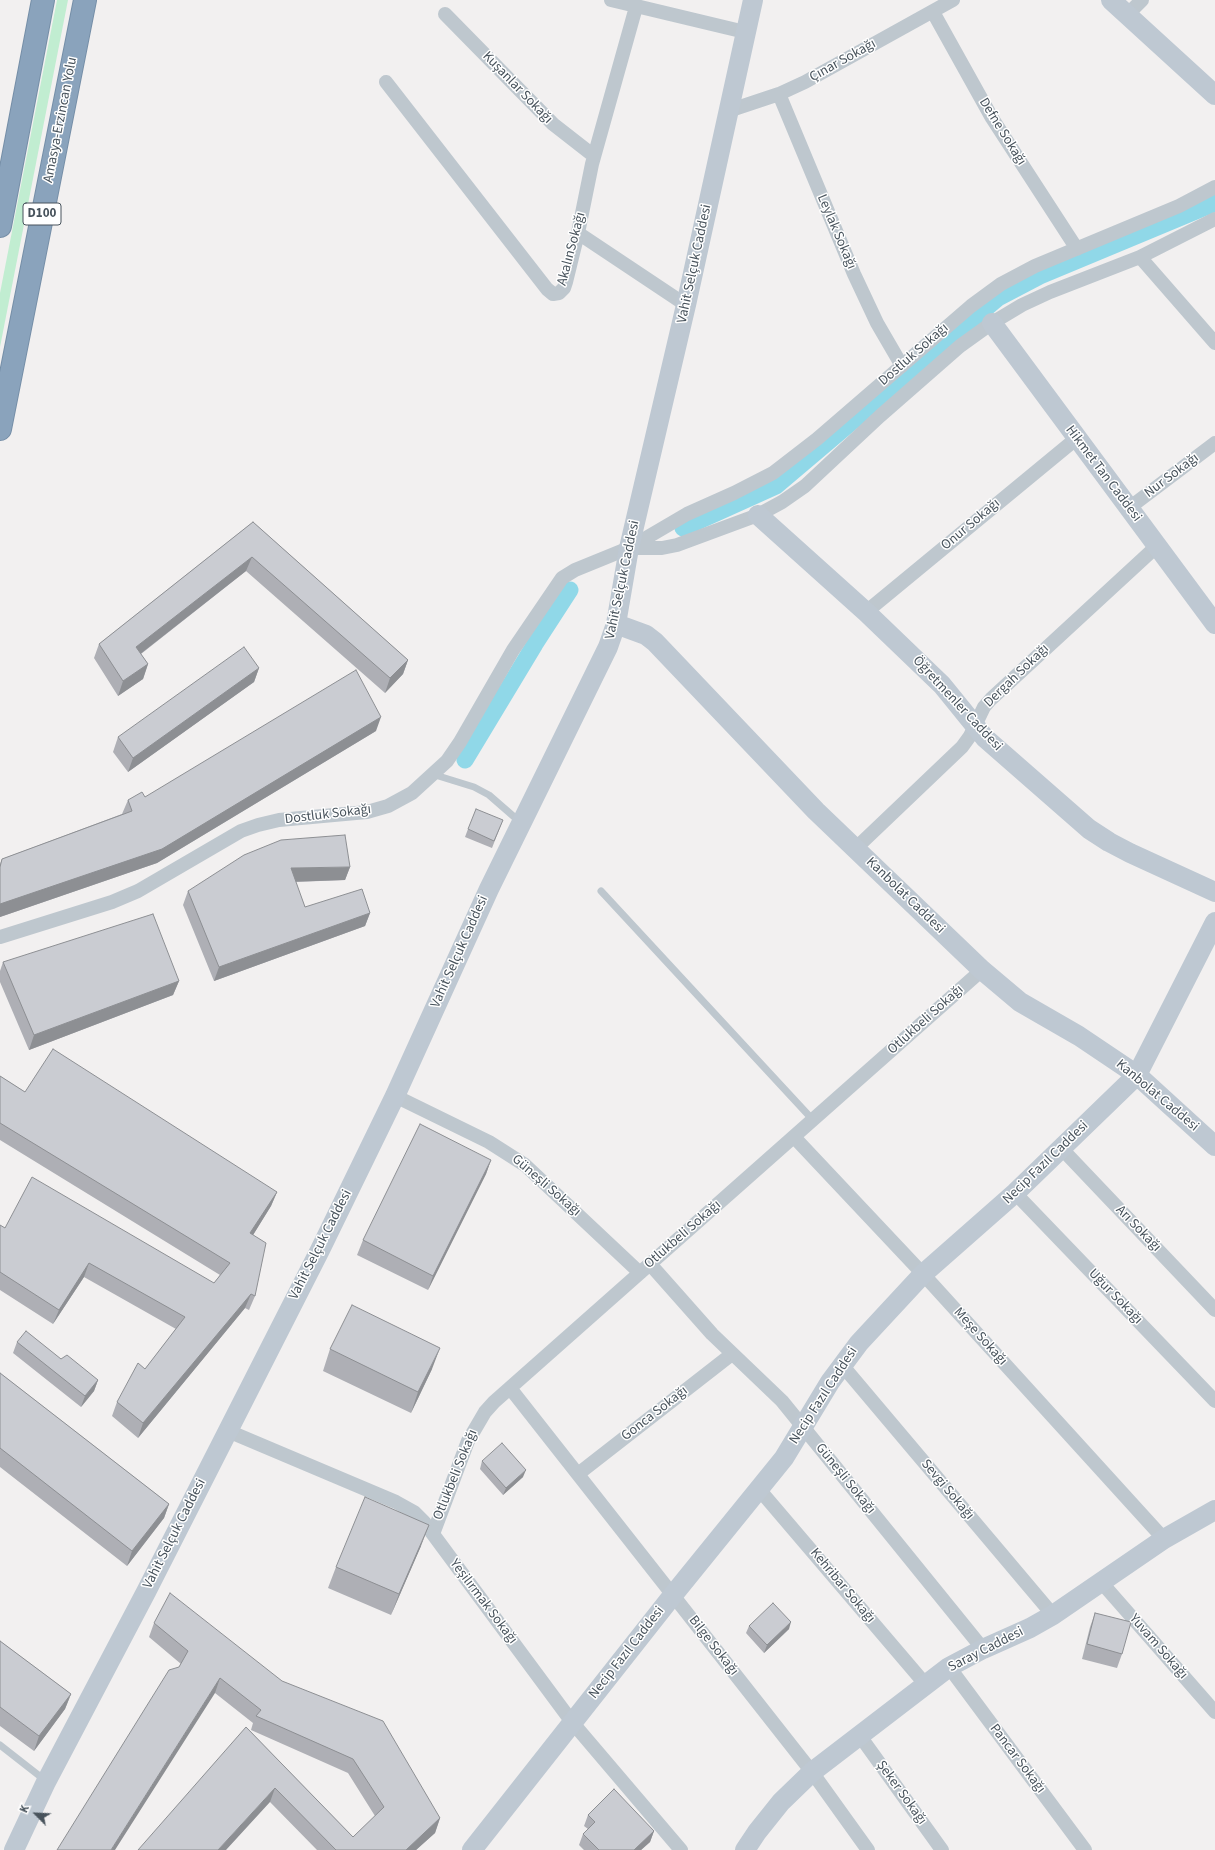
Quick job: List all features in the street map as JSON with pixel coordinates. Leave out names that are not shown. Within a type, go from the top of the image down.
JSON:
[{"type":"highway","name":"D100","points":[[0,226],[43,0]]},
{"type":"highway","name":"Amasya-Erzincan Yolu","points":[[0,429],[85,0]]},
{"type":"street","points":[[611,0],[745,32]]},
{"type":"street","name":"Vahit Selçuk Caddesi","points":[[14,1850],[46,1782],[146,1592],[228,1431],[395,1096],[489,889],[608,647],[616,624],[629,548],[686,305],[753,0]]},
{"type":"street","name":"Çınar Sokağı","points":[[728,110],[779,94],[805,82],[953,0]]},
{"type":"street","points":[[1111,0],[1215,95]]},
{"type":"street","points":[[1127,15],[1142,0]]},
{"type":"street","name":"AkalınSokağı","points":[[386,82],[547,289],[553,294],[559,293],[564,288],[578,233],[594,156],[636,7]]},
{"type":"street","name":"Defne Sokağı","points":[[933,12],[992,118],[1077,249]]},
{"type":"street","name":"Kuşanlar Sokağı","points":[[445,14],[553,124],[594,156]]},
{"type":"street","name":"Leylak Sokağı","points":[[779,94],[854,274],[877,323],[902,366]]},
{"type":"street","name":"Dostluk Sokağı","points":[[0,937],[112,902],[132,894],[241,831],[258,825],[279,820],[367,812],[388,806],[412,793],[447,761],[460,742],[513,650],[562,578],[575,570],[629,548],[686,514],[734,493],[773,473],[790,461],[971,306],[1001,284],[1035,266],[1179,206],[1215,187]]},
{"type":"street","name":"Dostluk Sokağı","points":[[629,548],[662,548],[677,545],[758,514],[782,502],[805,486],[886,411],[960,346],[992,323],[1022,305],[1050,292],[1140,257],[1215,219]]},
{"type":"street","points":[[578,233],[686,305]]},
{"type":"street","points":[[1140,257],[1215,344]]},
{"type":"street","name":"Hikmet Tan Caddesi","points":[[992,323],[1215,624]]},
{"type":"street","name":"Onur Sokağı","points":[[866,612],[1077,438]]},
{"type":"street","name":"Nur Sokağı","points":[[1129,508],[1215,443]]},
{"type":"street","name":"Öğretmenler Caddesi","points":[[758,514],[866,612],[942,685],[985,738],[1089,829],[1130,854],[1215,892]]},
{"type":"street","name":"Dergah Sokağı","points":[[855,849],[950,760],[970,736],[980,714],[991,700],[1157,546]]},
{"type":"street","name":"Kanbolat Caddesi","points":[[616,624],[646,635],[655,642],[778,774],[982,970],[1020,1002],[1079,1036],[1137,1075],[1215,1146]]},
{"type":"street","name":"Necip Fazıl Caddesi","points":[[472,1850],[758,1488],[784,1458],[842,1365],[859,1343],[923,1274],[1015,1193],[1137,1075],[1215,922]]},
{"type":"street","name":"Otlukbeli Sokağı","points":[[433,1534],[468,1441],[485,1412],[510,1388],[982,970]]},
{"type":"street","name":"Güneşli Sokağı","points":[[395,1096],[489,1142],[525,1165],[645,1268],[782,1401],[982,1649]]},
{"type":"street","name":"Meşe Sokağı","points":[[794,1137],[923,1274],[1164,1539]]},
{"type":"street","name":"Arı Sokağı","points":[[1062,1148],[1215,1310]]},
{"type":"street","name":"Uğur Sokağı","points":[[1015,1193],[1215,1401]]},
{"type":"street","name":"Gonca Sokağı","points":[[578,1474],[732,1354]]},
{"type":"street","name":"Sevgi Sokağı","points":[[842,1365],[1053,1615]]},
{"type":"street","name":"Bilge Sokağı","points":[[510,1388],[812,1772],[868,1850]]},
{"type":"street","name":"Yeşilırmak Sokağı","points":[[228,1431],[396,1502],[414,1512],[433,1534],[572,1722],[681,1850]]},
{"type":"street","name":"Kehribar Sokağı","points":[[758,1488],[926,1685]]},
{"type":"street","name":"Saray Caddesi","points":[[745,1850],[781,1802],[812,1772],[949,1667],[982,1649],[1030,1628],[1053,1615],[1102,1583],[1164,1539],[1215,1510]]},
{"type":"street","name":"Yuvam Sokağı","points":[[1102,1583],[1215,1712]]},
{"type":"street","name":"Pancar Sokağı","points":[[949,1667],[1085,1850]]},
{"type":"street","name":"Şeker Sokağı","points":[[860,1736],[942,1850]]},
{"type":"lane","points":[[432,774],[479,790],[489,795],[522,823]]},
{"type":"lane","points":[[601,891],[813,1120]]},
{"type":"lane","points":[[0,1746],[46,1782]]},
{"type":"green space","points":[[57,0],[68,0],[0,347],[0,293]]},
{"type":"building","points":[[253,522],[408,660],[390,678],[252,557],[136,647],[148,664],[123,681],[99,644]]},
{"type":"building","points":[[244,647],[259,668],[133,758],[118,737]]},
{"type":"building","points":[[356,670],[381,717],[162,849],[0,904],[0,867],[2,859],[132,811],[128,800],[142,792],[145,797]]},
{"type":"building","points":[[476,809],[503,820],[494,841],[468,829]]},
{"type":"building","points":[[345,835],[350,867],[291,868],[305,907],[362,889],[370,913],[219,967],[188,891],[244,855],[281,840]]},
{"type":"building","points":[[153,914],[179,981],[34,1035],[3,962]]},
{"type":"building","points":[[53,1049],[277,1192],[250,1233],[266,1243],[255,1296],[251,1294],[143,1423],[117,1402],[138,1363],[145,1369],[185,1317],[89,1263],[59,1310],[0,1272],[0,1225],[5,1228],[32,1177],[214,1283],[230,1263],[0,1123],[0,1076],[25,1092]]},
{"type":"building","points":[[420,1124],[491,1160],[433,1276],[363,1240]]},
{"type":"building","points":[[352,1305],[440,1348],[418,1392],[330,1349]]},
{"type":"building","points":[[26,1331],[61,1359],[67,1355],[98,1380],[85,1396],[17,1342]]},
{"type":"building","points":[[0,1373],[169,1504],[132,1551],[0,1448]]},
{"type":"building","points":[[502,1443],[526,1470],[506,1488],[482,1461]]},
{"type":"building","points":[[365,1497],[429,1525],[399,1594],[336,1567]]},
{"type":"building","points":[[170,1593],[282,1681],[383,1721],[440,1818],[406,1850],[336,1850],[275,1788],[218,1850],[138,1850],[246,1727],[353,1837],[384,1807],[353,1759],[256,1716],[261,1710],[220,1678],[111,1850],[57,1850],[169,1670],[179,1667],[188,1651],[154,1623]]},
{"type":"building","points":[[773,1603],[791,1622],[767,1645],[749,1626]]},
{"type":"building","points":[[1095,1613],[1131,1622],[1122,1654],[1087,1644]]},
{"type":"building","points":[[0,1641],[71,1694],[39,1736],[0,1707]]},
{"type":"building","points":[[614,1789],[654,1831],[634,1850],[599,1850],[583,1834],[595,1822],[588,1815]]},
{"type":"waterway","points":[[683,528],[776,486],[998,298],[1040,276],[1215,203]]},
{"type":"waterway","points":[[465,760],[535,644],[570,590]]}]
